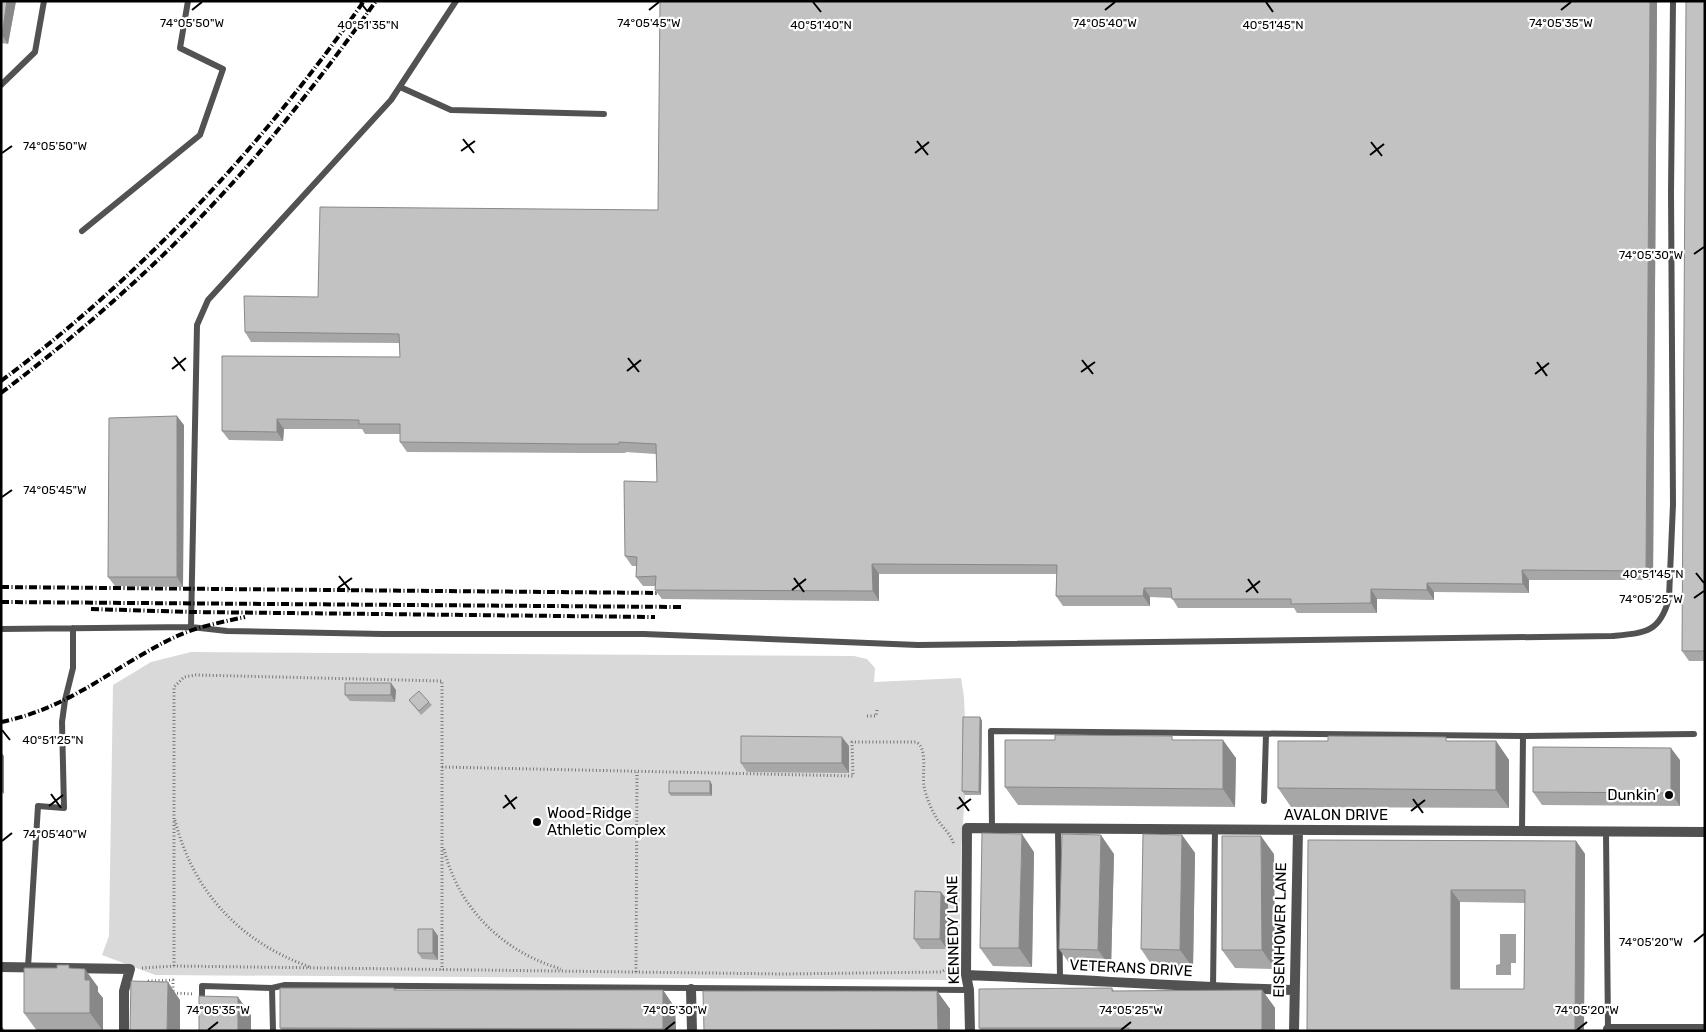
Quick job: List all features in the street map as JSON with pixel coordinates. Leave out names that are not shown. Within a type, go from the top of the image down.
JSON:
[{"type":"street","name":"AVALON DRIVE","points":[[967,828],[1705,832]]},
{"type":"street","name":"KENNEDY LANE","points":[[967,828],[966,975],[969,990],[970,1031]]},
{"type":"street","name":"EISENHOWER LANE","points":[[1294,1031],[1298,830]]},
{"type":"street","points":[[1,967],[130,969],[124,990],[124,1031]]},
{"type":"street","name":"VETERANS DRIVE","points":[[966,975],[1060,978],[1213,988],[1294,990]]},
{"type":"street","points":[[691,989],[692,1031]]},
{"type":"street","points":[[1608,1030],[1705,1030]]},
{"type":"lane","points":[[1,85],[35,52],[44,1]]},
{"type":"lane","points":[[82,231],[200,135],[223,69],[180,48],[188,1]]},
{"type":"lane","points":[[191,627],[197,325],[208,300],[391,100],[456,1]]},
{"type":"lane","points":[[1,629],[191,627],[227,631],[383,634],[644,634],[918,645],[1612,636],[1638,633],[1654,627],[1666,612],[1669,598],[1672,504],[1671,192],[1673,1]]},
{"type":"lane","points":[[400,86],[451,110],[604,114]]},
{"type":"lane","points":[[28,967],[38,806],[64,808],[62,722],[73,668],[73,628]]},
{"type":"lane","points":[[992,828],[990,732],[1523,736],[1694,734]]},
{"type":"lane","points":[[1264,801],[1266,734]]},
{"type":"lane","points":[[1522,831],[1523,736]]},
{"type":"lane","points":[[1058,828],[1060,978]]},
{"type":"lane","points":[[1213,988],[1216,830]]},
{"type":"lane","points":[[1606,832],[1608,1030]]},
{"type":"lane","points":[[202,1013],[202,986],[272,988],[285,984],[969,990]]},
{"type":"lane","points":[[272,988],[273,1031]]},
{"type":"path","points":[[174,966],[174,687],[178,681],[190,675],[442,681],[442,970]]},
{"type":"path","points":[[867,716],[876,716],[877,710]]},
{"type":"path","points":[[442,767],[853,776],[852,742],[916,742],[919,743],[922,749],[924,786],[927,797],[936,817],[952,839],[954,852]]},
{"type":"path","points":[[636,972],[637,772]]},
{"type":"path","points":[[174,814],[179,833],[194,870],[209,895],[228,917],[259,943],[314,968]]},
{"type":"path","points":[[442,842],[446,858],[459,889],[478,917],[504,941],[534,959],[567,970]]},
{"type":"path","points":[[202,995],[172,993],[173,980],[149,981],[139,987],[136,985],[130,969],[174,966],[784,974],[941,972],[950,967],[954,956]]},
{"type":"shaded area","name":"Wood-Ridge Athletic Complex","points":[[191,652],[854,656],[867,659],[875,668],[874,682],[961,678],[965,721],[965,795],[961,849],[959,973],[949,980],[155,975],[102,955],[109,936],[113,685],[151,662]]},
{"type":"shaded area","points":[[1500,934],[1516,934],[1516,963],[1511,963],[1511,975],[1496,975],[1496,965],[1500,964]]},
{"type":"building","points":[[1,1],[7,1],[2,35],[1,35]]},
{"type":"building","points":[[660,1],[1650,1],[1646,571],[1522,570],[1523,584],[1427,583],[1427,590],[1371,589],[1371,603],[1291,604],[1291,599],[1172,599],[1171,588],[1144,588],[1143,596],[1056,596],[1057,565],[872,564],[873,591],[655,590],[656,576],[636,577],[637,557],[625,556],[624,481],[657,482],[656,444],[619,442],[619,444],[578,444],[400,442],[400,424],[359,424],[359,420],[277,419],[277,432],[222,431],[222,356],[400,357],[399,334],[245,332],[244,296],[318,297],[320,207],[658,210]]},
{"type":"building","points":[[1686,1],[1705,1],[1705,651],[1682,651]]},
{"type":"building","points":[[177,416],[177,577],[108,577],[109,418]]},
{"type":"building","points":[[345,683],[391,683],[391,695],[345,695]]},
{"type":"building","points":[[419,691],[429,702],[419,711],[409,700]]},
{"type":"building","points":[[963,717],[980,717],[979,792],[962,791]]},
{"type":"building","points":[[1055,735],[1172,736],[1172,740],[1223,740],[1223,789],[1005,787],[1005,740],[1055,740]]},
{"type":"building","points":[[741,736],[842,737],[842,763],[741,763]]},
{"type":"building","points":[[1328,736],[1446,737],[1446,741],[1496,741],[1496,790],[1278,788],[1278,741],[1328,741]]},
{"type":"building","points":[[1533,747],[1671,748],[1671,793],[1533,792]]},
{"type":"building","points":[[669,781],[710,781],[710,793],[669,793]]},
{"type":"building","points":[[982,833],[1022,834],[1019,948],[980,948]]},
{"type":"building","points":[[1062,834],[1101,835],[1098,950],[1059,949]]},
{"type":"building","points":[[1143,834],[1182,835],[1180,950],[1141,949]]},
{"type":"building","points":[[1222,836],[1261,836],[1262,950],[1222,950]]},
{"type":"building","points":[[1308,840],[1576,841],[1575,1031],[1307,1031]],"holes":[[[1451,890],[1525,890],[1524,989],[1451,989]]]},
{"type":"building","points":[[915,891],[941,892],[940,939],[914,939]]},
{"type":"building","points":[[418,929],[433,929],[433,953],[418,953]]},
{"type":"building","points":[[57,965],[69,965],[69,968],[85,969],[85,980],[90,980],[90,1013],[24,1013],[24,968],[57,968]]},
{"type":"building","points":[[131,981],[168,982],[167,1031],[130,1031]]},
{"type":"building","points":[[280,988],[663,990],[663,1029],[280,1028]]},
{"type":"building","points":[[1112,988],[1112,991],[1262,990],[1262,1030],[979,1028],[979,989]]},
{"type":"building","points":[[703,991],[937,991],[938,1030],[704,1031]]},
{"type":"building","points":[[199,996],[238,997],[238,1031],[199,1031]]},
{"type":"railway","points":[[1,381],[103,298],[198,206],[284,106],[364,1]]},
{"type":"railway","points":[[1,393],[100,313],[163,255],[223,194],[283,123],[376,1]]},
{"type":"railway","points":[[1,587],[662,593]]},
{"type":"railway","points":[[1,602],[682,607]]},
{"type":"railway","points":[[91,609],[191,612],[655,617]]},
{"type":"railway","points":[[1,722],[26,716],[71,697],[153,648],[183,633],[245,617]]},
{"type":"place","name":"Dunkin'","points":[[1669,795]]},
{"type":"place","name":"Wood-Ridge Athletic Complex","points":[[537,822]]}]
